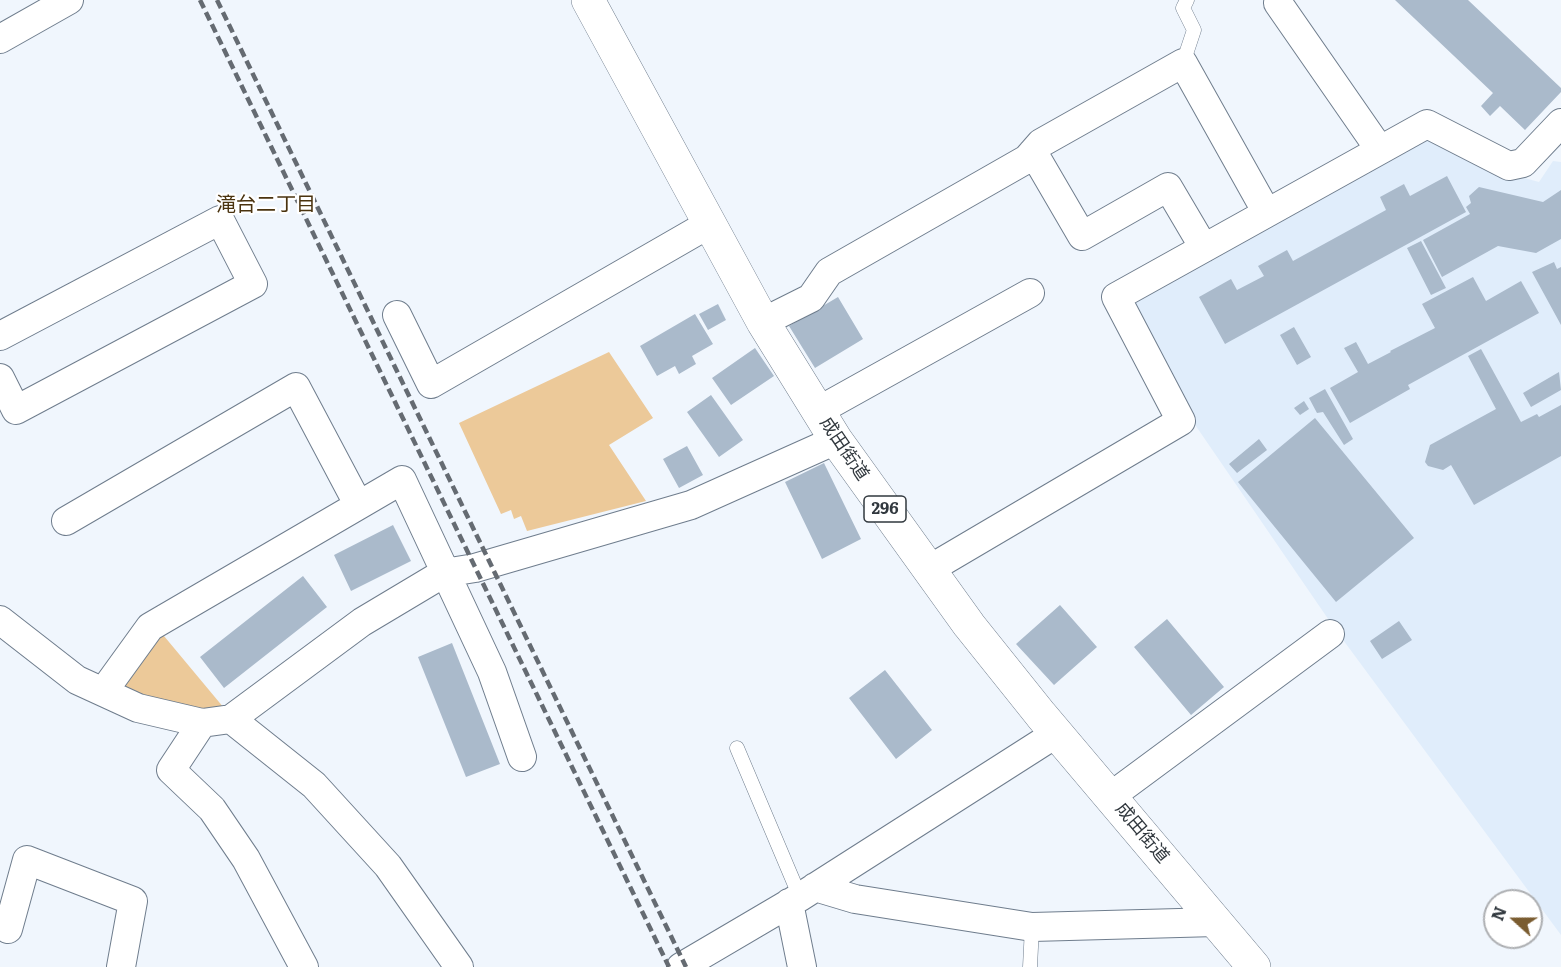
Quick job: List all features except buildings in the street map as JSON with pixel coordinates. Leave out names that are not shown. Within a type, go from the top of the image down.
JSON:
[{"type":"highway","name":"成田街道","points":[[588,0],[763,322],[836,440],[928,570],[1057,733],[1254,967]]},
{"type":"street","points":[[0,39],[69,0]]},
{"type":"street","points":[[1278,3],[1380,150]]},
{"type":"street","points":[[763,322],[811,298],[829,272],[1027,159],[1041,143],[1184,63],[1267,213]]},
{"type":"street","points":[[928,570],[1181,421],[1116,297],[1427,124],[1509,166],[1523,163],[1561,123]]},
{"type":"street","points":[[1033,152],[1082,236],[1168,187],[1204,248]]},
{"type":"street","points":[[0,336],[220,220],[254,284],[16,410],[0,378]]},
{"type":"street","points":[[397,315],[432,384],[709,224]]},
{"type":"street","points":[[818,411],[1030,293]]},
{"type":"street","points":[[66,521],[296,387],[358,504]]},
{"type":"street","points":[[0,620],[78,680],[138,708],[202,723],[231,719],[362,622],[444,573],[475,568],[691,505],[836,440]]},
{"type":"street","points":[[103,692],[150,627],[402,480],[492,672],[522,757]]},
{"type":"street","points":[[1111,796],[1330,634]]},
{"type":"street","points":[[231,719],[314,785],[387,866],[459,967]]},
{"type":"street","points":[[202,723],[171,770],[212,809],[246,859],[304,967]]},
{"type":"street","points":[[681,967],[801,896],[1057,733]]},
{"type":"street","points":[[8,929],[27,860],[134,901],[121,967]]},
{"type":"street","points":[[801,896],[855,899],[1032,927],[1216,922]]},
{"type":"street","points":[[801,896],[802,967]]},
{"type":"lane","points":[[1184,63],[1194,30],[1183,8],[1187,0]]},
{"type":"lane","points":[[737,748],[801,896]]},
{"type":"lane","points":[[1030,967],[1032,927]]},
{"type":"shaded area","points":[[1430,132],[1517,176],[1539,182],[1553,161],[1561,162],[1561,935],[1543,911],[1543,889],[1527,889],[1335,629],[1187,413],[1131,304]]},
{"type":"shaded area","points":[[609,352],[653,418],[609,445],[646,501],[527,531],[521,516],[514,519],[511,510],[501,514],[459,423]]},
{"type":"shaded area","points":[[159,630],[224,708],[195,709],[123,690],[121,673]]},
{"type":"railway","points":[[200,0],[669,967]]},
{"type":"railway","points":[[217,0],[686,967]]},
{"type":"district","name":"滝台二丁目","points":[[266,205]]}]
